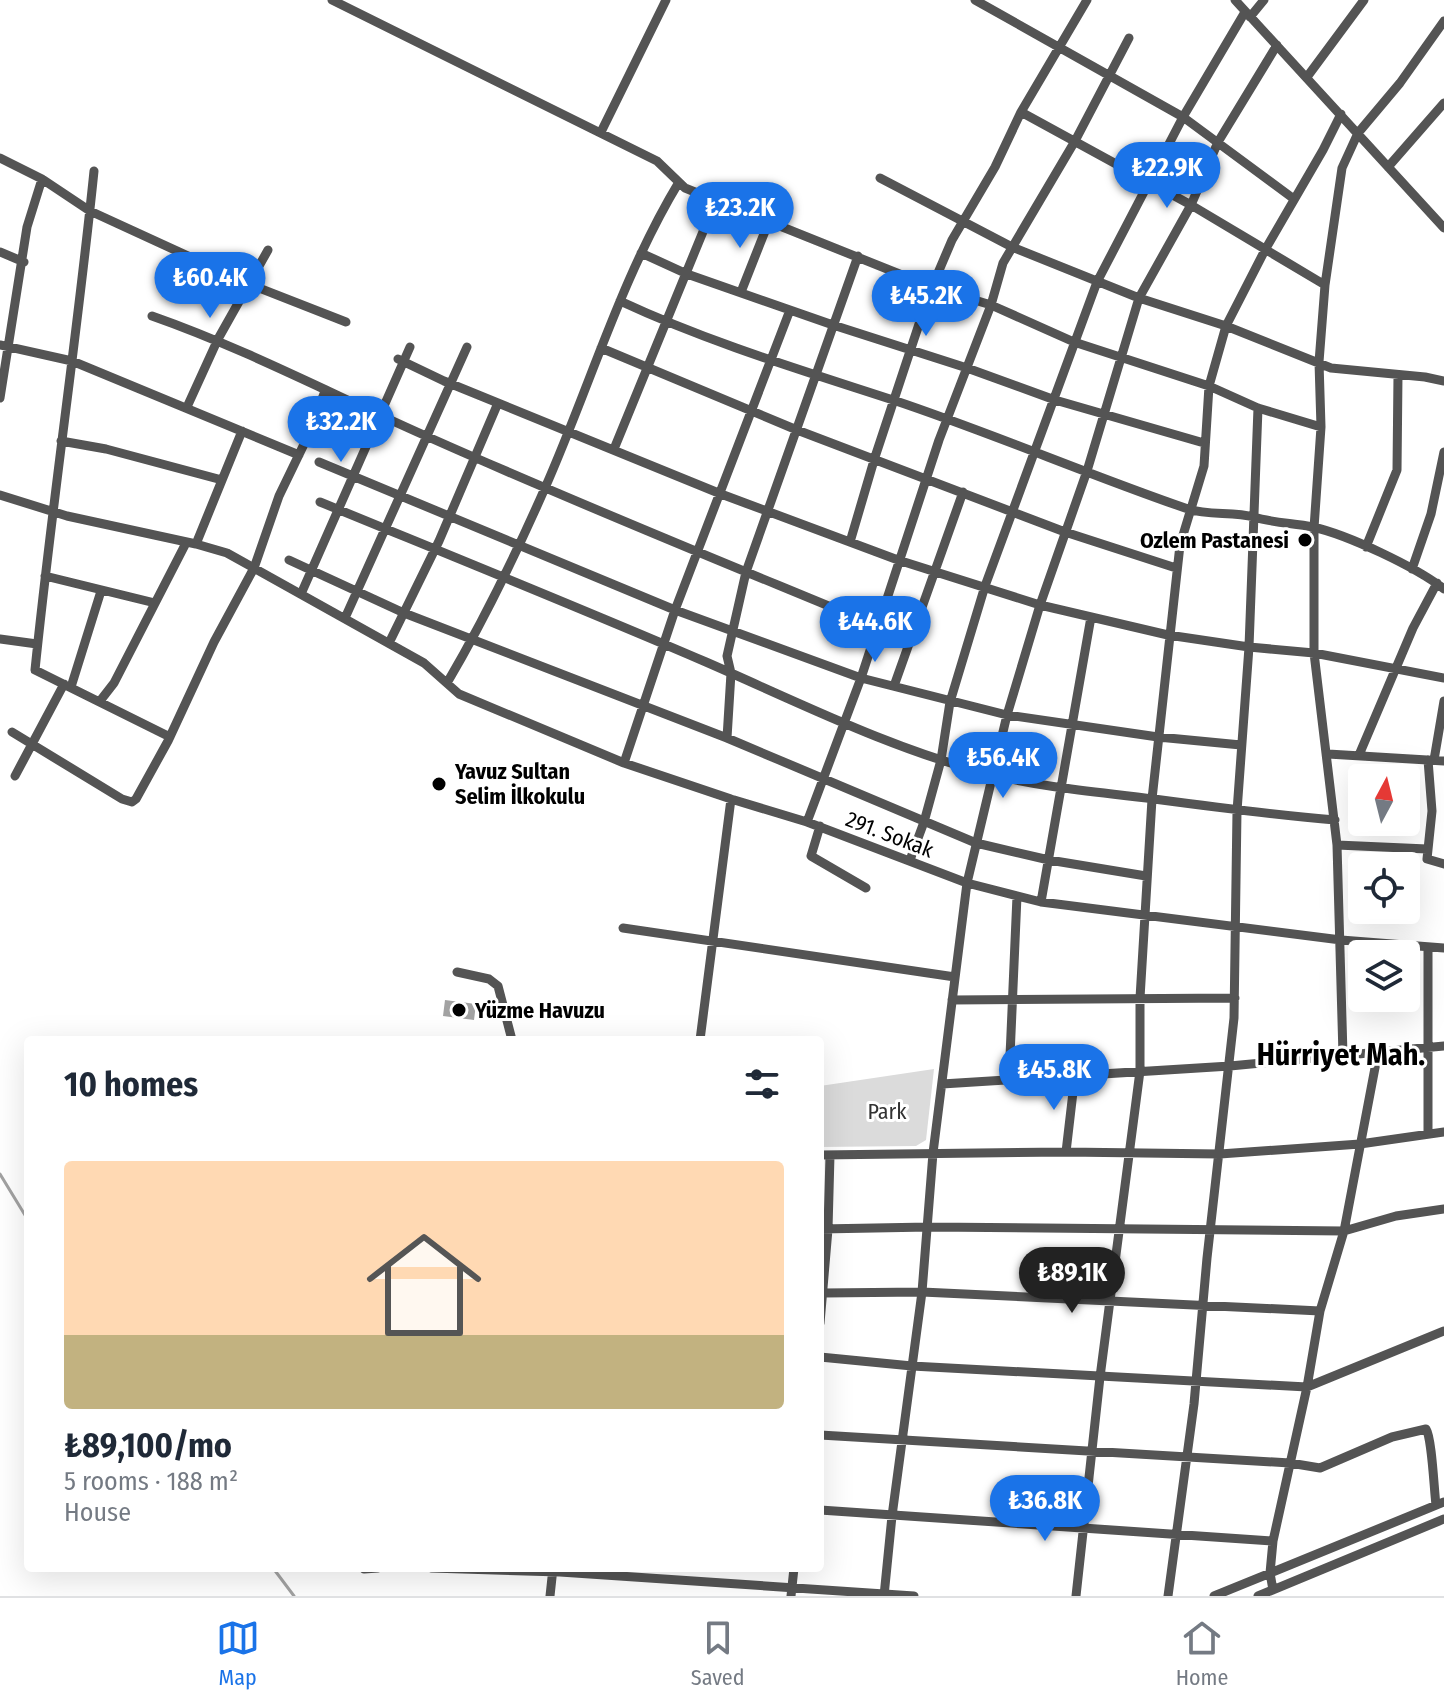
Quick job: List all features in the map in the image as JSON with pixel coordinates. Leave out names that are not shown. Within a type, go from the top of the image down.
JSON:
[{"type":"street","points":[[332,0],[657,161],[685,188],[932,287],[991,305],[1074,342],[1209,386],[1258,408],[1321,427]]},
{"type":"street","points":[[601,132],[666,0]]},
{"type":"street","points":[[975,0],[1183,117],[1294,199]]},
{"type":"street","points":[[850,542],[932,287],[1021,112],[1087,0]]},
{"type":"street","points":[[1235,0],[1444,228]]},
{"type":"street","points":[[910,860],[941,760],[950,702],[985,586],[1097,282],[1183,117],[1248,14],[1264,0]]},
{"type":"street","points":[[1307,77],[1364,0]]},
{"type":"street","points":[[1343,1055],[1337,845],[1314,653],[1314,528],[1321,427],[1319,362],[1325,285],[1342,168],[1358,133],[1400,83],[1444,21]]},
{"type":"street","points":[[807,822],[861,678],[898,560],[946,421],[991,305],[1003,263],[1075,141],[1129,38]]},
{"type":"street","points":[[884,1595],[922,1292],[933,1153],[967,883],[1007,715],[1040,605],[1087,471],[1139,298],[1191,205],[1218,142],[1277,45]]},
{"type":"street","points":[[1388,167],[1444,103]]},
{"type":"street","points":[[1021,112],[1149,181],[1325,285]]},
{"type":"street","points":[[1076,1596],[1100,1377],[1140,1071],[1146,876],[1176,568],[1204,466],[1209,386],[1226,326],[1341,114]]},
{"type":"street","points":[[0,158],[42,179],[90,211],[249,284],[346,322]]},
{"type":"street","points":[[94,171],[35,670],[170,737]]},
{"type":"street","points":[[880,178],[1012,247],[1139,298],[1226,326],[1331,368],[1444,381]]},
{"type":"street","points":[[0,398],[4,347],[24,262],[27,227],[42,179]]},
{"type":"street","points":[[447,683],[473,639],[520,544],[641,253],[679,182]]},
{"type":"street","points":[[614,449],[716,200]]},
{"type":"street","points":[[741,292],[769,221]]},
{"type":"street","points":[[187,407],[218,339],[268,250]]},
{"type":"street","points":[[0,252],[24,262]]},
{"type":"street","points":[[641,253],[687,274],[1055,400],[1204,443]]},
{"type":"street","points":[[727,738],[731,673],[727,656],[746,572],[858,256]]},
{"type":"street","points":[[620,301],[667,323],[815,377],[894,401],[1190,510],[1314,528],[1366,547],[1441,586],[1395,668],[1359,755]]},
{"type":"street","points":[[624,763],[675,610],[790,310]]},
{"type":"street","points":[[152,316],[218,339],[474,458],[877,626]]},
{"type":"street","points":[[4,347],[72,361],[299,455]]},
{"type":"street","points":[[301,594],[380,416],[400,360],[410,347]]},
{"type":"street","points":[[345,618],[467,347]]},
{"type":"street","points":[[601,348],[797,430],[875,457],[1065,532],[1176,568]]},
{"type":"street","points":[[400,360],[721,494],[898,560],[1040,605],[1168,635],[1314,653],[1444,678]]},
{"type":"street","points":[[1366,547],[1397,470],[1398,375]]},
{"type":"street","points":[[12,732],[122,799],[132,802],[170,737],[214,642],[254,568],[279,496],[325,391]]},
{"type":"street","points":[[389,643],[435,549],[498,403]]},
{"type":"street","points":[[1168,1596],[1196,1382],[1230,1066],[1235,998],[1237,811],[1249,647],[1258,408]]},
{"type":"street","points":[[100,701],[114,683],[155,603],[191,543],[242,431]]},
{"type":"street","points":[[61,441],[106,449],[222,480]]},
{"type":"street","points":[[1412,569],[1431,514],[1444,452]]},
{"type":"street","points":[[319,462],[675,610],[861,678],[1007,715],[1158,737],[1241,745]]},
{"type":"street","points":[[894,686],[963,492]]},
{"type":"street","name":"291. Sokak","points":[[0,495],[227,553],[424,663],[459,694],[624,763],[820,826],[967,883],[1041,902],[1341,940],[1444,948]]},
{"type":"street","points":[[320,502],[731,673],[843,724],[941,760],[1062,790],[1335,820]]},
{"type":"street","points":[[289,560],[404,613],[727,738],[976,843],[1049,860],[1146,876]]},
{"type":"street","points":[[45,576],[155,603]]},
{"type":"street","points":[[15,776],[67,685],[101,591]]},
{"type":"street","points":[[1041,902],[1091,617]]},
{"type":"street","points":[[0,639],[37,644]]},
{"type":"street","points":[[1444,701],[1427,849],[1427,859],[1444,864]]},
{"type":"street","points":[[1328,754],[1435,761]]},
{"type":"street","points":[[701,1036],[731,799]]},
{"type":"street","points":[[820,826],[811,856],[866,888]]},
{"type":"street","points":[[1337,845],[1427,849]]},
{"type":"street","points":[[1009,1079],[1017,896]]},
{"type":"street","points":[[623,928],[955,977]]},
{"type":"street","points":[[1428,948],[1428,1134]]},
{"type":"street","points":[[457,972],[489,979],[498,986],[511,1036]]},
{"type":"street","points":[[952,1000],[1235,998]]},
{"type":"street","points":[[942,1084],[1230,1066],[1444,1046]]},
{"type":"street","points":[[1273,1590],[1270,1573],[1273,1541],[1307,1387],[1320,1311],[1344,1231],[1378,1052]]},
{"type":"street","points":[[1066,1152],[1075,1075]]},
{"type":"street","points":[[1444,1132],[1360,1144],[1220,1154],[825,1155],[824,1229],[929,1227],[1344,1231],[1396,1216],[1444,1209]]},
{"type":"street","points":[[824,1293],[922,1292],[1320,1311]]},
{"type":"street","points":[[824,1357],[912,1366],[1307,1387],[1444,1331]]},
{"type":"street","points":[[824,1435],[1290,1463],[1320,1468],[1392,1437],[1426,1429],[1430,1434],[1430,1458],[1440,1503],[1214,1596]]},
{"type":"street","points":[[824,1510],[1273,1541]]},
{"type":"street","points":[[1258,1596],[1444,1519]]},
{"type":"street","points":[[550,1596],[552,1572]]},
{"type":"street","points":[[573,1572],[792,1593],[914,1596]]},
{"type":"street","points":[[792,1593],[794,1572]]},
{"type":"green space","name":"Park","points":[[934,1069],[926,1140],[916,1146],[824,1147],[824,1085]]},
{"type":"shaded area","name":"Yüzme Havuzu","points":[[445,1000],[476,1004],[474,1020],[443,1016]]},
{"type":"waterway","points":[[0,1174],[24,1213]]},
{"type":"waterway","points":[[276,1572],[294,1596]]},
{"type":"place","name":"Ozlem Pastanesi","points":[[1305,540]]},
{"type":"place","name":"Yavuz Sultan Selim İlkokulu","points":[[439,784]]},
{"type":"place","name":"Yüzme Havuzu","points":[[459,1010]]},
{"type":"district","name":"Hürriyet Mah.","points":[[1341,1055]]}]
